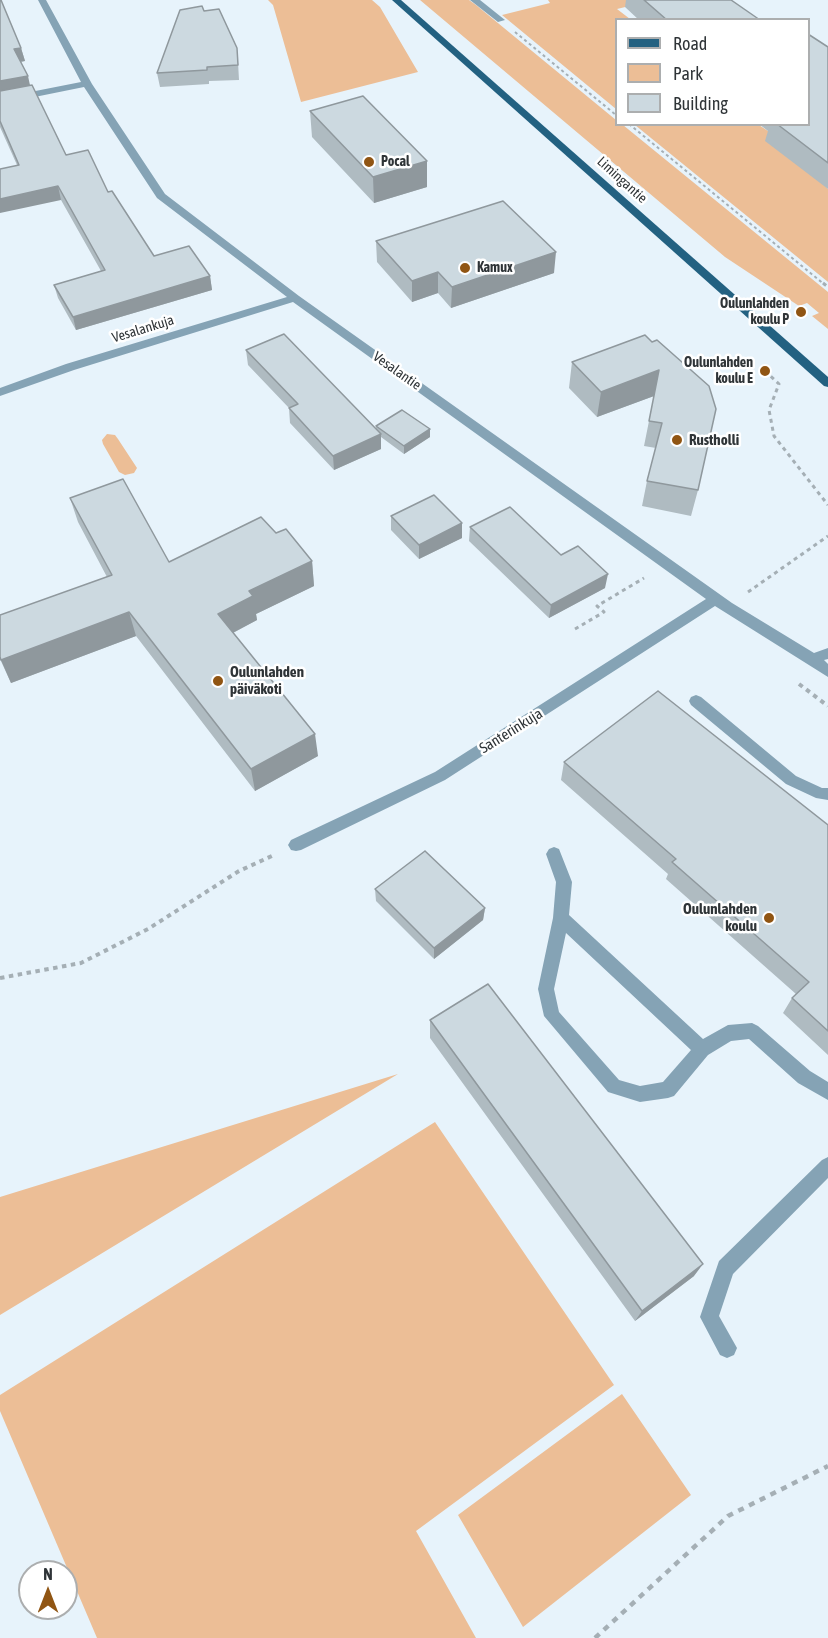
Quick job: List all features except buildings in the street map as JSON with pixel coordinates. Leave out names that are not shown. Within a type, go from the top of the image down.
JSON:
[{"type":"main road","name":"Limingantie","points":[[396,0],[828,383]]},
{"type":"street","name":"Vesalantie","points":[[42,0],[87,84],[161,196],[295,298],[727,607],[813,659],[828,672]]},
{"type":"street","points":[[474,0],[501,20]]},
{"type":"street","points":[[0,101],[87,84]]},
{"type":"street","name":"Vesalankuja","points":[[0,392],[70,367],[295,298]]},
{"type":"street","name":"Santerinkuja","points":[[296,845],[440,776],[703,609],[715,598]]},
{"type":"street","points":[[813,659],[828,653]]},
{"type":"street","points":[[696,701],[791,780],[821,794],[828,794]]},
{"type":"street","points":[[554,854],[564,882],[561,918],[546,989],[552,1016],[614,1086],[639,1094],[668,1090],[702,1049],[728,1033],[752,1031],[804,1077],[828,1092]]},
{"type":"street","points":[[561,918],[702,1049]]},
{"type":"street","points":[[727,1348],[709,1317],[726,1268],[828,1166]]},
{"type":"path","points":[[501,20],[615,114]]},
{"type":"path","points":[[630,126],[828,287]]},
{"type":"path","points":[[765,371],[779,384],[769,410],[774,436],[828,505]]},
{"type":"path","points":[[727,607],[810,546],[828,536]]},
{"type":"path","points":[[576,629],[604,612],[597,606],[645,577]]},
{"type":"path","points":[[0,978],[81,963],[148,929],[239,871],[296,845]]},
{"type":"path","points":[[595,1638],[728,1516],[828,1466]]},
{"type":"green space","points":[[268,0],[372,0],[380,7],[418,72],[301,102],[273,5]]},
{"type":"green space","points":[[420,0],[469,0],[476,5],[615,119],[615,126],[624,126],[828,292],[828,329],[812,316],[819,313],[807,303],[799,306],[725,257]]},
{"type":"green space","points":[[548,0],[654,0],[617,9],[629,18],[615,18],[615,108],[502,15],[550,3]]},
{"type":"green space","points":[[636,126],[760,126],[777,137],[828,189],[828,282]]},
{"type":"green space","points":[[107,434],[115,435],[118,439],[137,468],[134,473],[125,475],[119,472],[103,444],[102,440]]},
{"type":"green space","points":[[398,1074],[0,1315],[0,1197]]},
{"type":"green space","points":[[435,1122],[614,1385],[416,1531],[476,1638],[97,1638],[78,1594],[78,1560],[64,1560],[0,1411],[0,1395]]},
{"type":"green space","points":[[622,1394],[691,1495],[523,1627],[458,1515]]},
{"type":"place","name":"Pocal","points":[[369,162]]},
{"type":"place","name":"Kamux","points":[[465,268]]},
{"type":"place","name":"Oulunlahden koulu P","points":[[801,312]]},
{"type":"place","name":"Oulunlahden koulu E","points":[[765,371]]},
{"type":"place","name":"Rustholli","points":[[677,440]]},
{"type":"place","name":"Oulunlahden päiväkoti","points":[[218,681]]},
{"type":"place","name":"Oulunlahden koulu","points":[[769,918]]}]
